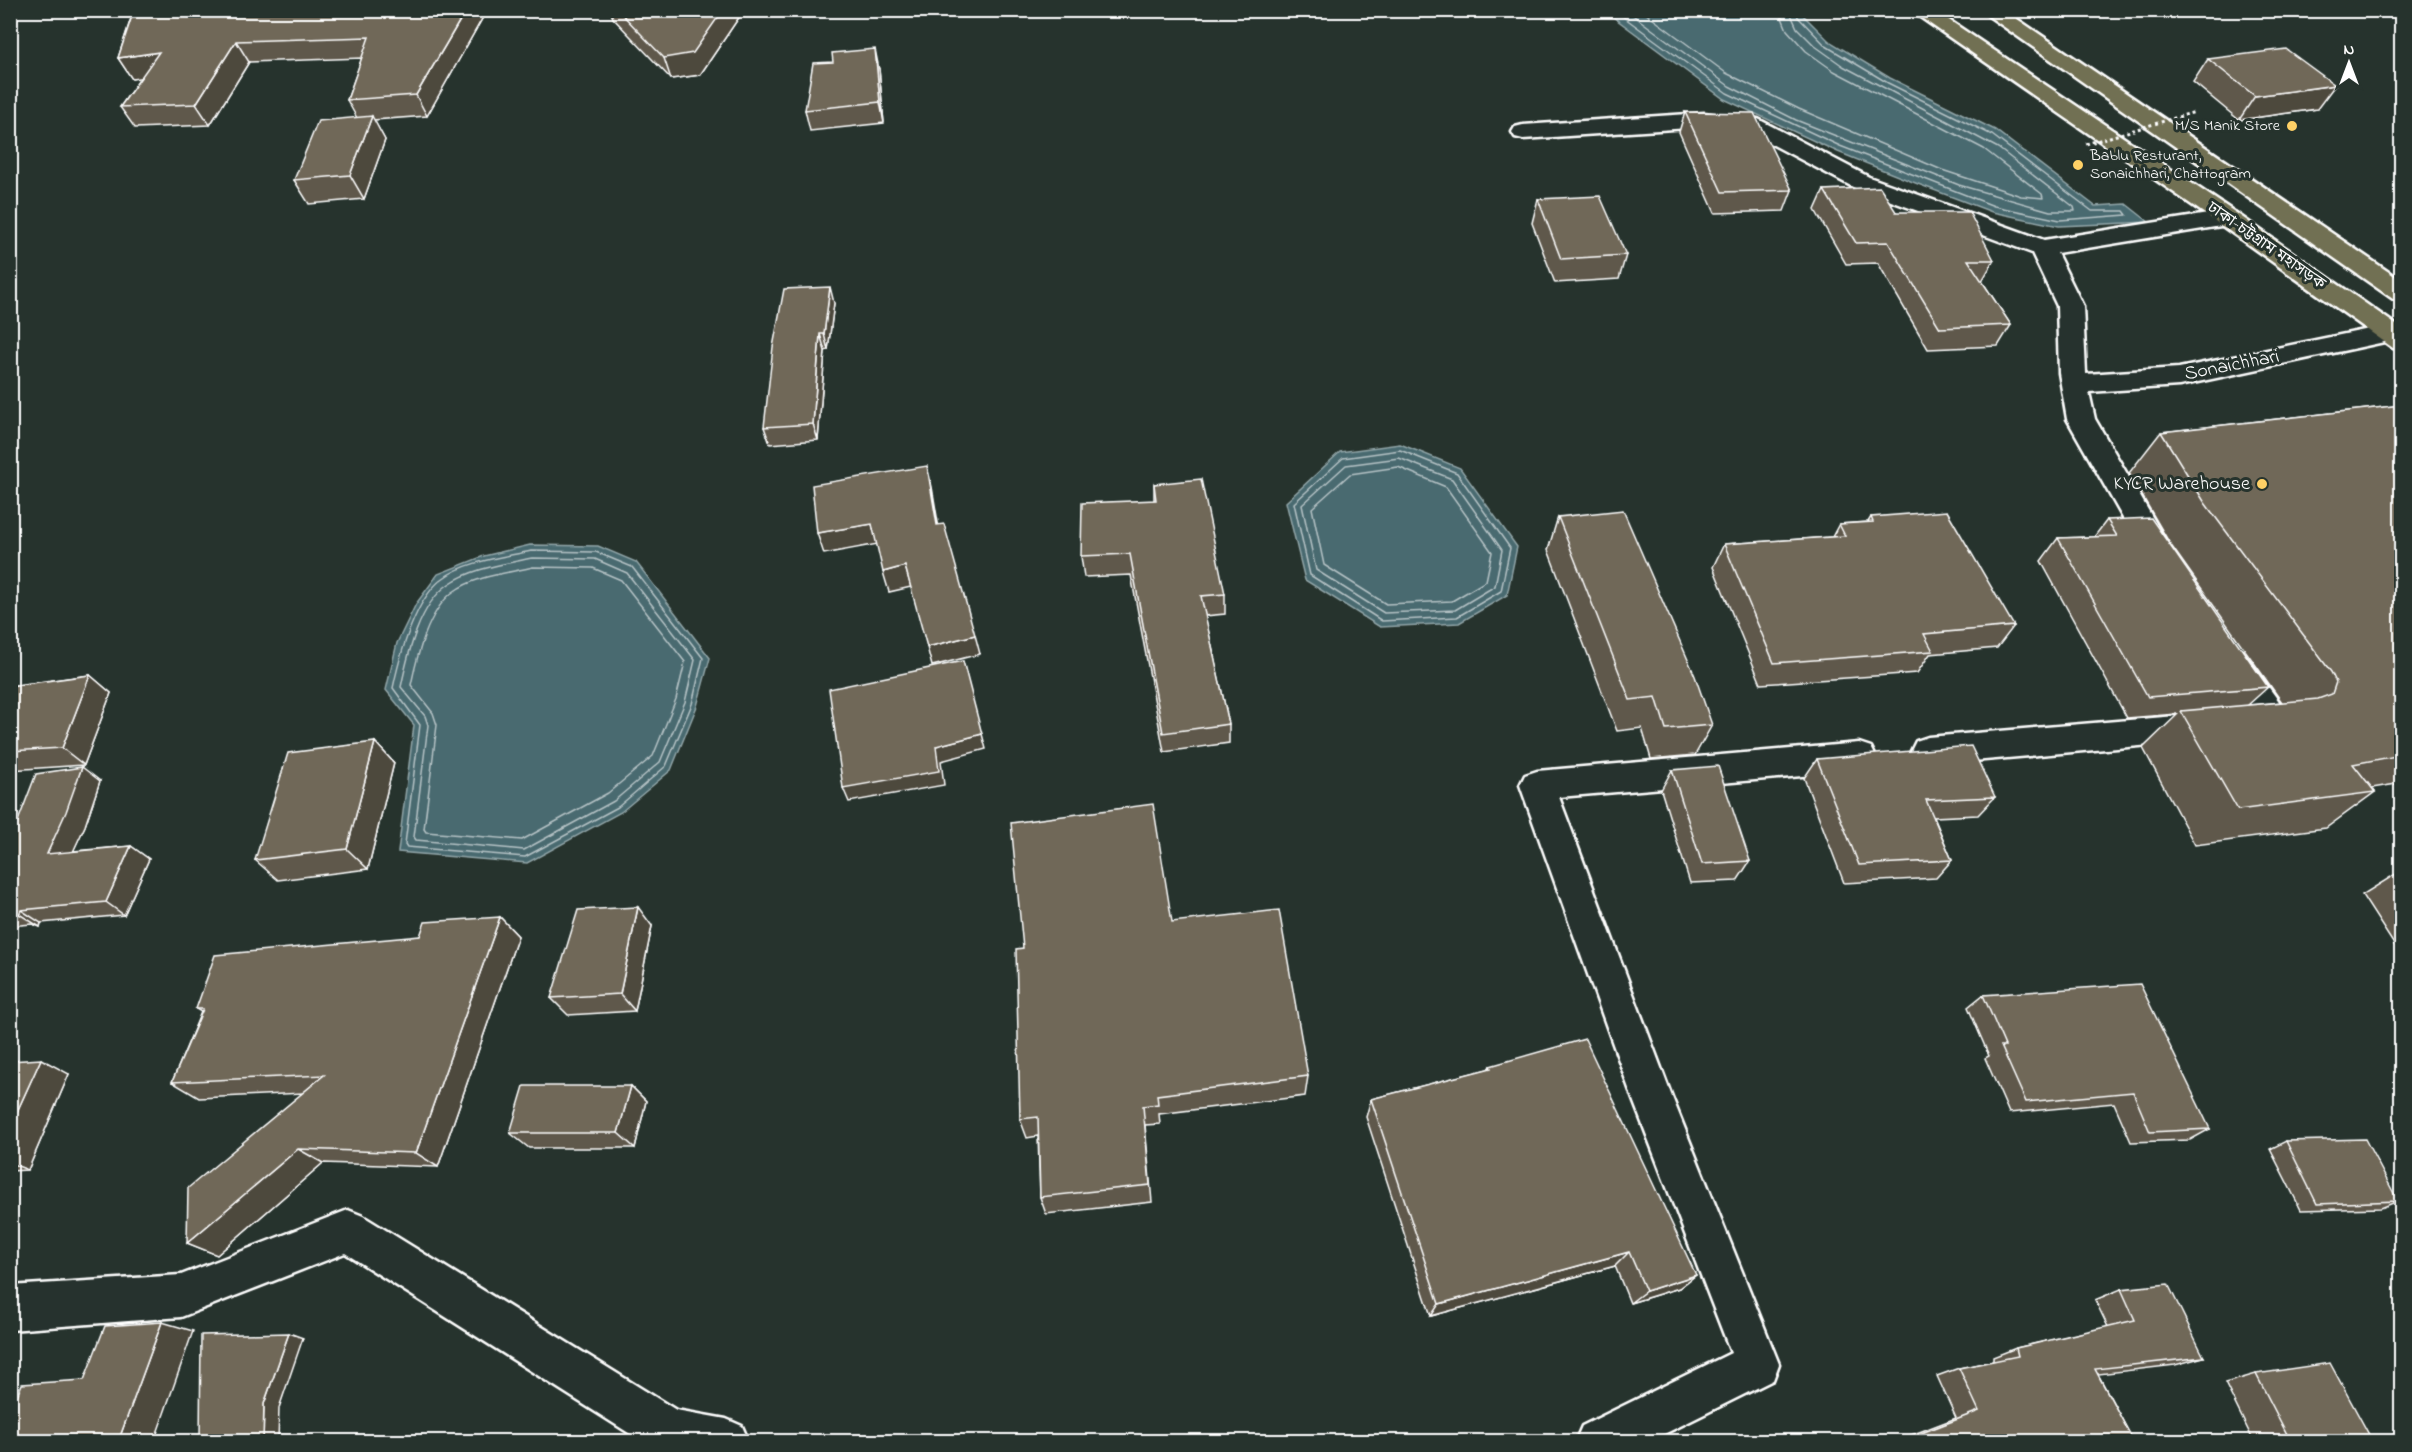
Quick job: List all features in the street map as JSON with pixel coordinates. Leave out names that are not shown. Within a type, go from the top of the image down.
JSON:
[{"type":"highway","name":"ঢাকা-চট্টগ্রাম মহাসড়ক","points":[[1920,10],[2227,218],[2395,337]]},
{"type":"highway","name":"ঢাকা-চট্টগ্রাম মহাসড়ক","points":[[1990,10],[2402,293]]},
{"type":"street","points":[[1524,132],[1704,120],[1750,124],[1861,182],[2042,248],[2227,218]]},
{"type":"street","points":[[2042,248],[2070,306],[2074,384],[2081,419],[2157,553],[2177,581]]},
{"type":"street","name":"Sonaichhari","points":[[2074,384],[2179,377],[2395,337]]},
{"type":"street","points":[[1598,1442],[1757,1364],[1652,1097],[1537,785],[2274,721],[2216,637]]},
{"type":"street","points":[[10,1308],[181,1296],[348,1231],[668,1431],[726,1442]]},
{"type":"path","points":[[2086,144],[2195,112]]},
{"type":"water","points":[[1605,11],[1799,11],[1829,41],[1890,78],[1995,130],[2095,206],[2126,204],[2149,222],[2059,226],[1992,212],[1918,184],[1838,152],[1724,99]]},
{"type":"water","points":[[1400,444],[1460,468],[1517,547],[1507,595],[1459,623],[1380,627],[1305,580],[1286,502],[1340,452]]},
{"type":"water","points":[[530,545],[598,546],[636,562],[710,658],[697,706],[671,770],[621,812],[527,863],[398,852],[414,725],[386,690],[397,643],[416,604],[438,574],[484,556]]},
{"type":"building","points":[[134,10],[466,10],[416,95],[347,100],[369,37],[236,41],[196,104],[120,107],[159,52],[118,58]]},
{"type":"building","points":[[618,10],[723,10],[693,53],[664,58]]},
{"type":"building","points":[[875,49],[880,102],[805,110],[813,63],[833,62],[832,53]]},
{"type":"building","points":[[2286,49],[2335,85],[2255,96],[2208,59]]},
{"type":"building","points":[[1685,112],[1754,113],[1792,190],[1722,192]]},
{"type":"building","points":[[372,116],[350,175],[294,180],[318,121]]},
{"type":"building","points":[[1880,187],[1896,212],[1969,212],[1994,260],[1968,260],[2011,325],[1940,328],[1888,242],[1856,243],[1824,190]]},
{"type":"building","points":[[1600,196],[1626,255],[1561,259],[1538,199]]},
{"type":"building","points":[[830,287],[824,334],[820,334],[813,424],[764,427],[773,347],[784,289]]},
{"type":"building","points":[[2402,405],[2402,755],[2353,764],[2375,792],[2238,810],[2181,711],[2318,699],[2332,694],[2336,682],[2331,672],[2205,503],[2161,432]]},
{"type":"building","points":[[927,466],[937,525],[944,524],[975,635],[927,647],[905,566],[883,572],[872,524],[817,533],[812,485]]},
{"type":"building","points":[[1201,479],[1225,594],[1201,596],[1229,724],[1163,733],[1130,554],[1081,556],[1082,503],[1156,500],[1154,484]]},
{"type":"building","points":[[1623,510],[1695,676],[1712,725],[1666,729],[1656,697],[1630,700],[1558,517]]},
{"type":"building","points":[[1947,511],[2014,626],[1924,634],[1933,651],[1774,663],[1724,544],[1845,536],[1839,524],[1873,522],[1871,517]]},
{"type":"building","points":[[2151,518],[2268,687],[2148,697],[2058,538],[2117,536],[2107,520]]},
{"type":"building","points":[[963,661],[982,734],[936,746],[939,771],[843,788],[829,689]]},
{"type":"building","points":[[90,675],[62,748],[10,751],[10,686]]},
{"type":"building","points":[[375,742],[347,849],[255,860],[288,753]]},
{"type":"building","points":[[1971,746],[1995,797],[1926,800],[1952,860],[1859,865],[1817,759]]},
{"type":"building","points":[[1718,766],[1750,861],[1702,864],[1672,770]]},
{"type":"building","points":[[82,767],[66,812],[47,854],[131,846],[106,902],[21,910],[19,914],[10,911],[10,842],[36,774]]},
{"type":"building","points":[[1153,804],[1172,922],[1279,910],[1308,1076],[1157,1095],[1158,1104],[1143,1106],[1150,1185],[1040,1197],[1038,1117],[1020,1119],[1016,949],[1023,948],[1011,823]]},
{"type":"building","points":[[638,907],[620,994],[551,998],[578,910]]},
{"type":"building","points":[[500,917],[416,1153],[298,1149],[187,1243],[188,1188],[324,1075],[172,1082],[203,1009],[196,1009],[215,955],[420,936],[425,922]]},
{"type":"building","points":[[2140,984],[2210,1129],[2150,1132],[2133,1092],[2026,1102],[2001,1046],[2005,1046],[1983,995]]},
{"type":"building","points":[[1585,1039],[1696,1275],[1646,1291],[1629,1252],[1439,1304],[1371,1099],[1491,1068],[1490,1066]]},
{"type":"building","points":[[41,1059],[10,1127],[10,1061]]},
{"type":"building","points":[[524,1086],[631,1086],[618,1133],[510,1133]]},
{"type":"building","points":[[2365,1139],[2398,1201],[2317,1204],[2286,1141]]},
{"type":"building","points":[[2168,1284],[2204,1357],[2095,1369],[2134,1442],[1923,1442],[1919,1434],[1979,1411],[1959,1368],[2018,1356],[2016,1348],[2135,1320],[2121,1289]]},
{"type":"building","points":[[162,1322],[118,1442],[10,1442],[10,1413],[22,1384],[84,1380],[105,1326]]},
{"type":"building","points":[[289,1333],[264,1404],[263,1442],[200,1442],[201,1335]]},
{"type":"building","points":[[2330,1363],[2373,1442],[2291,1442],[2256,1374]]},
{"type":"place","name":"M/S Manik Store","points":[[2292,126]]},
{"type":"place","name":"Bablu Resturant, Sonaichhari, Chattogram","points":[[2078,165]]},
{"type":"place","name":"KYCR Warehouse","points":[[2262,484]]}]
